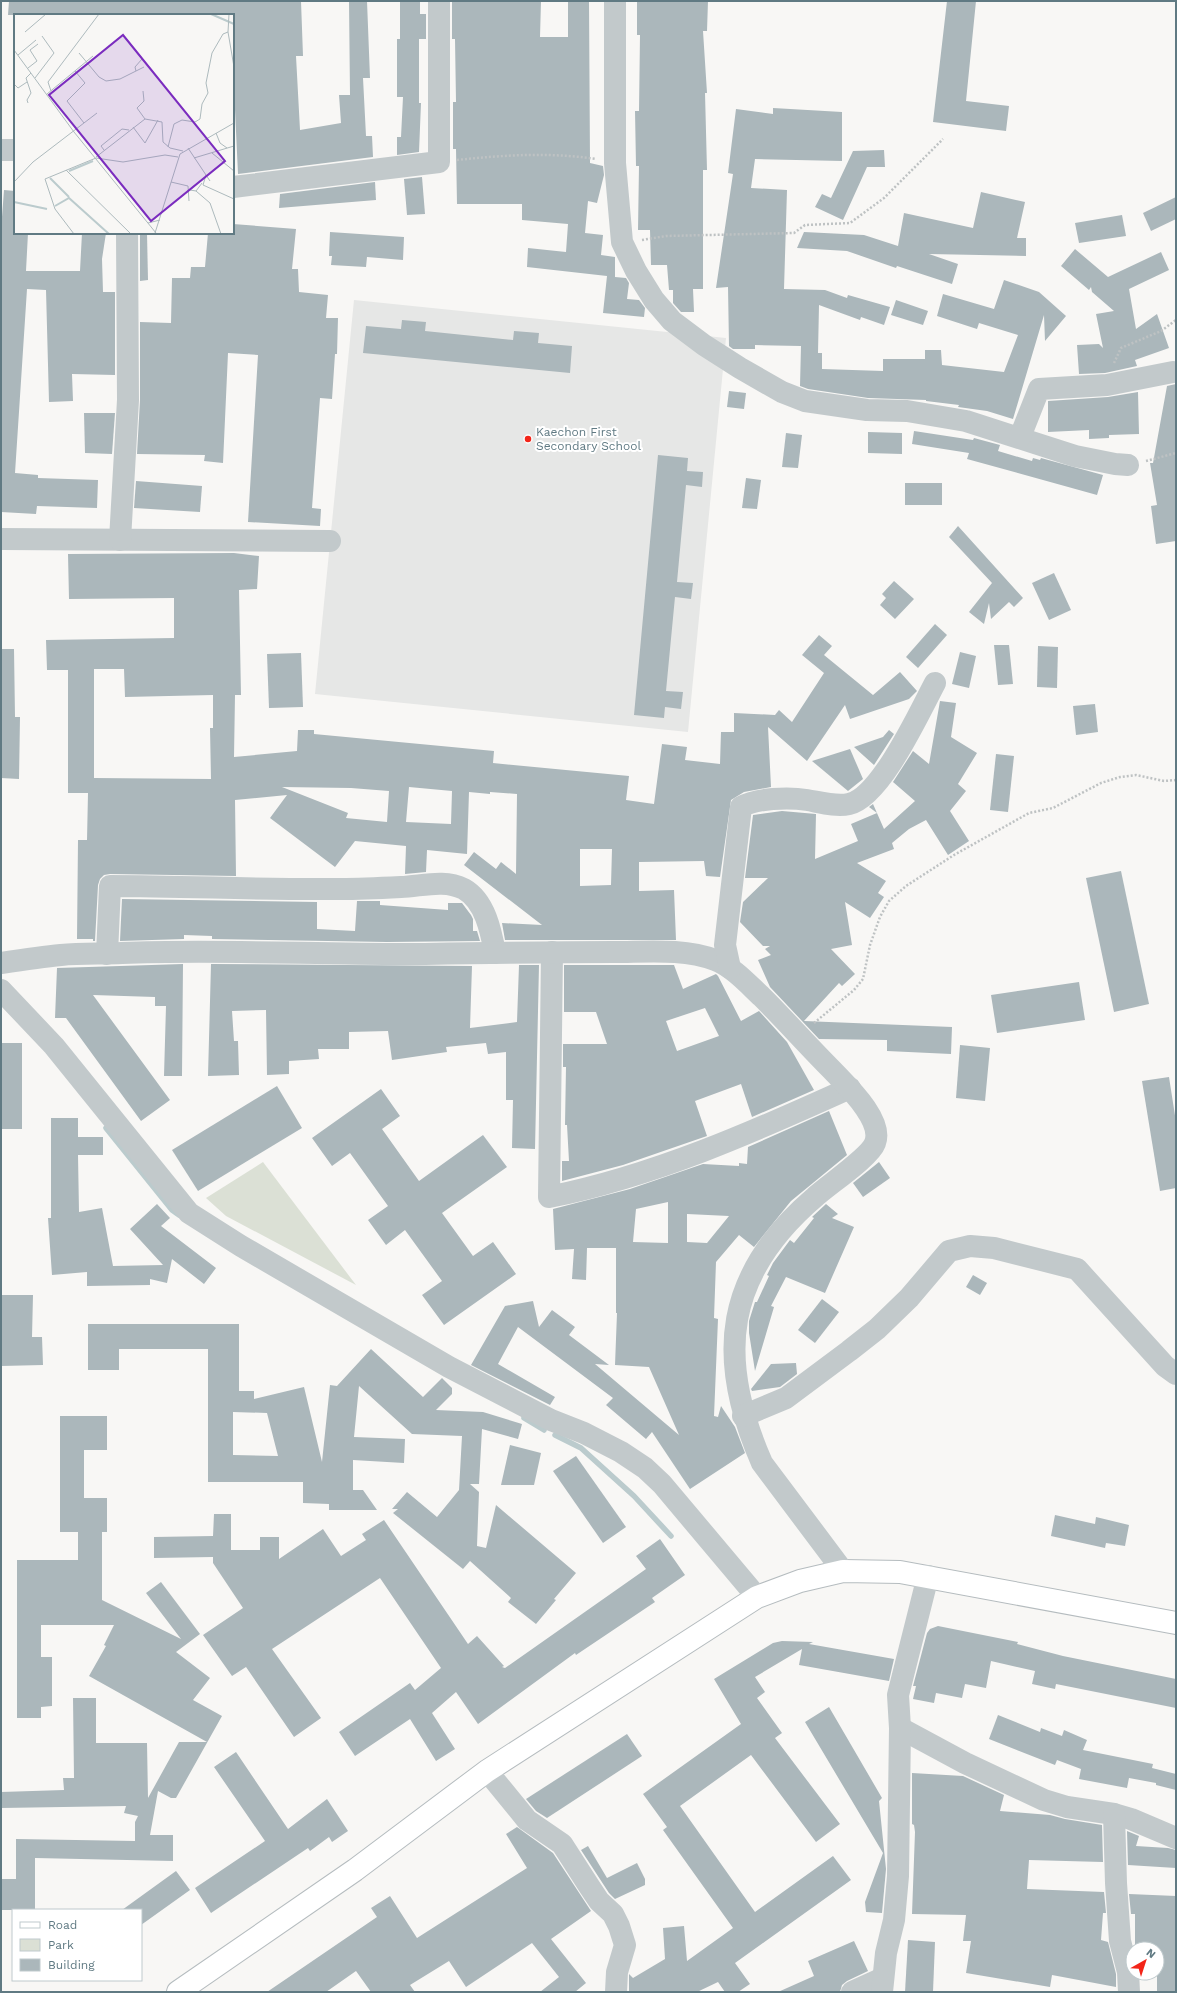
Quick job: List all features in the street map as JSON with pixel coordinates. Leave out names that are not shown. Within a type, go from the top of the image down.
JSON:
[{"type":"main road","points":[[178,1992],[355,1870],[487,1771],[757,1597],[800,1581],[843,1571],[900,1572],[1176,1623]]},
{"type":"street","points":[[234,187],[439,162],[439,1]]},
{"type":"street","points":[[615,1],[615,163],[622,242],[636,271],[654,300],[672,321],[704,345],[782,392],[805,401],[867,410],[907,411],[936,415],[966,421],[1020,437],[1075,456],[1115,464],[1128,464]]},
{"type":"street","points":[[1,150],[14,150]]},
{"type":"street","points":[[120,540],[128,400],[127,234]]},
{"type":"street","points":[[1020,437],[1039,389],[1107,385],[1174,372]]},
{"type":"street","points":[[1,539],[330,541]]},
{"type":"street","points":[[730,968],[725,945],[741,807],[749,803],[789,798],[849,804],[864,795],[886,773],[910,732],[935,683]]},
{"type":"street","points":[[106,954],[110,886],[339,889],[439,884],[452,884],[466,890],[475,898],[484,912],[492,932],[495,953]]},
{"type":"street","points":[[1,963],[62,955],[183,951],[422,954],[651,952],[690,955],[713,959],[730,968],[800,1035],[850,1088],[869,1114],[876,1130],[875,1143],[863,1157],[815,1197],[772,1239],[759,1259],[748,1281],[740,1304],[735,1329],[737,1387],[743,1416],[762,1463],[843,1571]]},
{"type":"street","points":[[552,952],[549,1197],[624,1179],[762,1128],[850,1088]]},
{"type":"street","points":[[1,990],[54,1046],[189,1213],[241,1246],[449,1367],[551,1420],[584,1433],[621,1452],[639,1464],[662,1484],[757,1597]]},
{"type":"street","points":[[743,1416],[786,1398],[843,1356],[877,1329],[909,1298],[949,1251],[970,1246],[994,1248],[1077,1269],[1165,1366],[1176,1374]]},
{"type":"street","points":[[852,1992],[882,1985],[886,1953],[894,1920],[898,1876],[900,1728],[898,1696],[928,1576]]},
{"type":"street","points":[[900,1728],[965,1763],[1044,1800],[1067,1807],[1114,1814],[1131,1819],[1176,1838]]},
{"type":"street","points":[[487,1771],[527,1820],[562,1844],[599,1901],[613,1914],[619,1926],[624,1945],[617,1972],[616,1992]]},
{"type":"street","points":[[1114,1814],[1116,1883],[1120,1942],[1128,1972],[1129,1992]]},
{"type":"path","points":[[622,242],[666,236],[794,233],[805,225],[850,222],[884,198],[943,139]]},
{"type":"path","points":[[439,162],[535,154],[571,156],[615,163]]},
{"type":"path","points":[[1107,385],[1120,348],[1161,331],[1176,320]]},
{"type":"path","points":[[1128,464],[1176,453]]},
{"type":"path","points":[[800,1035],[854,990],[863,979],[870,945],[880,917],[889,901],[906,886],[954,855],[1030,813],[1053,808],[1102,783],[1120,777],[1136,776],[1164,781],[1176,780]]},
{"type":"shaded area","name":"Kaechon First Secondary School","points":[[354,300],[726,338],[688,732],[315,694]]},
{"type":"green space","points":[[263,1162],[356,1285],[226,1216],[206,1198]]},
{"type":"building","points":[[9,1],[301,1],[303,56],[296,56],[300,130],[341,123],[339,95],[350,95],[349,1],[367,1],[370,78],[363,78],[366,136],[372,136],[373,157],[238,174],[234,88],[234,14],[8,15]]},
{"type":"building","points":[[400,1],[420,1],[420,14],[426,14],[426,39],[419,39],[419,103],[421,103],[419,152],[397,155],[397,137],[401,137],[403,97],[397,97],[397,39],[400,39]]},
{"type":"building","points":[[452,1],[541,1],[540,37],[568,37],[568,1],[589,1],[590,163],[603,166],[604,175],[597,203],[588,201],[585,233],[603,235],[601,255],[615,257],[615,277],[626,278],[629,283],[627,299],[639,300],[645,308],[644,317],[603,313],[607,276],[527,267],[528,248],[566,252],[568,224],[522,220],[522,204],[457,204],[456,149],[453,149],[453,102],[456,102],[455,39],[452,39]]},
{"type":"building","points":[[637,1],[708,1],[707,31],[703,31],[707,93],[705,93],[707,170],[703,170],[703,289],[693,289],[694,312],[681,312],[673,303],[673,290],[669,290],[667,265],[651,265],[650,230],[638,230],[639,166],[636,166],[635,111],[639,111],[640,35],[637,35]]},
{"type":"building","points":[[947,1],[976,1],[966,101],[1009,106],[1006,131],[933,122]]},
{"type":"building","points":[[773,108],[842,112],[842,161],[755,159],[751,188],[787,190],[784,289],[825,290],[847,298],[848,295],[890,307],[884,325],[861,317],[860,320],[819,305],[818,353],[822,353],[822,369],[883,371],[883,359],[925,359],[925,350],[941,350],[942,365],[1004,372],[1018,335],[979,323],[977,329],[937,316],[943,294],[994,309],[1004,280],[1039,292],[1066,316],[1045,341],[1044,315],[1013,419],[987,411],[958,407],[959,405],[926,400],[868,398],[808,389],[800,386],[801,346],[755,345],[755,349],[733,349],[729,346],[728,287],[716,288],[733,174],[728,173],[736,109],[773,114]]},
{"type":"building","points":[[884,150],[885,167],[867,167],[843,220],[815,207],[822,194],[831,198],[853,151]]},
{"type":"building","points":[[422,177],[425,214],[407,215],[404,179]]},
{"type":"building","points":[[375,182],[376,200],[279,208],[280,194]]},
{"type":"building","points":[[4,190],[14,191],[14,234],[28,234],[26,271],[80,271],[82,234],[106,234],[102,259],[103,292],[115,292],[115,375],[72,374],[73,401],[49,402],[46,290],[27,289],[15,473],[38,475],[38,478],[98,480],[97,508],[37,506],[36,514],[1,512],[1,230]]},
{"type":"building","points":[[981,192],[1025,202],[1017,238],[1026,238],[1026,256],[929,254],[958,264],[952,284],[897,266],[896,268],[847,251],[797,248],[804,232],[864,235],[898,246],[904,213],[973,228]]},
{"type":"building","points":[[1176,197],[1176,219],[1151,231],[1143,213]]},
{"type":"building","points":[[1122,215],[1126,236],[1079,243],[1075,223]]},
{"type":"building","points":[[234,224],[296,229],[292,269],[298,269],[299,292],[328,295],[326,318],[338,318],[337,354],[335,354],[332,399],[320,398],[312,508],[321,509],[320,526],[248,522],[258,355],[228,353],[223,463],[204,461],[205,455],[137,454],[140,400],[140,322],[171,323],[172,278],[190,278],[191,267],[205,267],[208,234],[234,234]]},
{"type":"building","points":[[330,232],[404,237],[403,260],[367,257],[366,267],[331,265],[332,256],[329,256]]},
{"type":"building","points":[[140,234],[147,234],[148,280],[140,281]]},
{"type":"building","points":[[1075,249],[1108,277],[1161,252],[1169,270],[1129,289],[1136,329],[1157,314],[1169,348],[1135,360],[1137,366],[1105,373],[1079,374],[1077,345],[1099,344],[1103,348],[1096,314],[1114,311],[1092,292],[1091,287],[1089,290],[1061,266]]},
{"type":"building","points":[[896,300],[928,311],[923,325],[891,315]]},
{"type":"building","points":[[402,320],[426,322],[425,331],[513,340],[514,331],[539,333],[538,343],[572,346],[570,373],[363,353],[366,326],[401,329]]},
{"type":"building","points":[[1176,384],[1176,541],[1156,544],[1151,506],[1157,505],[1150,463],[1153,463],[1167,386]]},
{"type":"building","points":[[729,391],[746,393],[744,409],[727,407]]},
{"type":"building","points":[[1138,392],[1139,434],[1109,435],[1109,438],[1089,439],[1089,430],[1048,432],[1048,401],[1108,397]]},
{"type":"building","points":[[84,413],[115,413],[112,454],[85,453]]},
{"type":"building","points":[[914,431],[973,440],[974,438],[1000,445],[998,451],[1032,461],[1033,458],[1040,460],[1041,458],[1103,475],[1097,495],[967,459],[969,453],[912,444]]},
{"type":"building","points":[[868,432],[902,433],[902,454],[868,453]]},
{"type":"building","points":[[786,433],[802,435],[798,468],[782,467]]},
{"type":"building","points":[[658,455],[688,458],[687,471],[703,472],[702,487],[686,485],[677,582],[693,583],[691,599],[675,597],[666,691],[683,692],[681,709],[665,707],[664,718],[634,715]]},
{"type":"building","points":[[746,478],[761,480],[757,509],[742,508]]},
{"type":"building","points":[[136,481],[202,486],[200,512],[134,508]]},
{"type":"building","points":[[905,483],[942,483],[942,505],[905,505]]},
{"type":"building","points":[[958,526],[1023,598],[1014,607],[1009,602],[991,619],[989,603],[984,624],[969,612],[992,583],[949,537]]},
{"type":"building","points":[[234,553],[259,556],[257,589],[239,590],[241,695],[235,695],[234,757],[297,751],[298,730],[314,730],[314,734],[494,751],[493,763],[629,776],[626,800],[654,804],[662,744],[687,747],[685,760],[720,764],[721,732],[734,732],[734,713],[775,715],[779,710],[792,722],[824,673],[802,655],[819,635],[832,646],[824,655],[873,695],[900,672],[917,691],[909,699],[850,719],[845,705],[807,761],[768,727],[771,787],[744,792],[731,800],[720,877],[706,876],[704,861],[639,862],[639,891],[674,890],[676,940],[505,940],[502,923],[542,925],[464,865],[474,852],[496,869],[501,862],[516,874],[517,794],[490,792],[490,794],[469,792],[467,854],[427,850],[426,872],[405,874],[406,846],[355,841],[335,867],[270,818],[287,795],[235,800],[236,876],[104,875],[100,879],[98,885],[95,941],[93,941],[93,939],[77,939],[78,840],[87,840],[88,793],[68,793],[68,670],[47,670],[46,640],[174,638],[174,598],[69,599],[68,554]],"holes":[[[94,669],[124,669],[125,697],[213,695],[213,728],[210,728],[211,779],[94,778]],[[282,787],[351,788],[389,791],[387,822],[346,818],[348,813]],[[409,787],[452,791],[451,824],[406,822]],[[580,849],[612,849],[611,885],[580,886]]]},
{"type":"building","points":[[1054,573],[1071,610],[1049,620],[1032,583]]},
{"type":"building","points":[[894,581],[914,599],[895,619],[880,605],[886,598],[882,594]]},
{"type":"building","points":[[935,624],[947,635],[918,668],[906,657]]},
{"type":"building","points":[[994,645],[1009,645],[1013,684],[998,685]]},
{"type":"building","points":[[1038,646],[1058,647],[1057,688],[1037,687]]},
{"type":"building","points":[[1,649],[14,649],[15,717],[20,717],[19,779],[1,778]]},
{"type":"building","points":[[960,652],[976,656],[969,688],[952,684]]},
{"type":"building","points":[[301,653],[303,707],[269,708],[267,654]]},
{"type":"building","points":[[940,701],[956,703],[951,737],[977,753],[958,784],[966,791],[950,811],[969,841],[948,855],[926,820],[909,829],[892,843],[894,849],[857,863],[886,881],[878,893],[884,897],[870,918],[845,902],[852,945],[831,949],[855,974],[842,986],[839,983],[804,1021],[952,1027],[951,1054],[887,1051],[887,1040],[819,1039],[770,987],[758,960],[771,955],[765,949],[770,946],[763,946],[740,922],[743,902],[768,878],[745,878],[753,815],[782,811],[816,814],[815,859],[858,841],[851,824],[877,813],[884,829],[915,801],[893,782],[913,751],[929,764]]},
{"type":"building","points":[[1095,704],[1098,732],[1076,735],[1073,706]]},
{"type":"building","points":[[889,730],[894,734],[874,765],[854,747],[883,737]]},
{"type":"building","points":[[850,749],[863,779],[848,791],[812,761]]},
{"type":"building","points":[[996,754],[1014,756],[1008,812],[990,810]]},
{"type":"building","points":[[873,804],[877,813],[869,807]]},
{"type":"building","points":[[1121,871],[1149,1004],[1114,1012],[1086,878]]},
{"type":"building","points":[[122,899],[317,902],[317,929],[355,931],[357,901],[380,901],[380,905],[448,910],[448,903],[462,903],[473,919],[473,931],[477,931],[480,941],[387,942],[212,939],[212,936],[184,935],[184,939],[120,941]]},
{"type":"building","points":[[183,964],[182,1076],[164,1076],[166,1006],[155,1006],[155,997],[93,995],[170,1100],[141,1121],[66,1018],[55,1018],[57,968]]},
{"type":"building","points":[[211,964],[472,966],[470,1028],[517,1022],[519,965],[539,965],[535,1149],[512,1148],[513,1100],[506,1100],[506,1052],[488,1054],[486,1043],[446,1047],[447,1052],[392,1060],[388,1031],[349,1032],[349,1049],[318,1049],[319,1059],[289,1061],[289,1074],[267,1075],[266,1010],[232,1011],[234,1041],[238,1041],[239,1075],[208,1076]]},
{"type":"building","points":[[564,965],[674,965],[683,989],[716,974],[741,1021],[759,1011],[787,1042],[814,1090],[752,1117],[741,1084],[695,1101],[707,1136],[623,1165],[562,1181],[562,1161],[569,1161],[567,1125],[565,1125],[566,1067],[563,1067],[563,1044],[607,1044],[596,1012],[564,1012]],"holes":[[[705,1008],[719,1036],[677,1051],[666,1021]]]},
{"type":"building","points":[[1079,982],[1085,1020],[997,1033],[991,995]]},
{"type":"building","points":[[1,1043],[22,1043],[22,1129],[1,1129]]},
{"type":"building","points":[[960,1045],[990,1048],[985,1101],[956,1098]]},
{"type":"building","points":[[1169,1077],[1176,1122],[1176,1188],[1160,1191],[1142,1081]]},
{"type":"building","points":[[277,1086],[302,1128],[198,1191],[172,1150]]},
{"type":"building","points":[[381,1089],[400,1116],[382,1129],[419,1181],[483,1135],[507,1167],[442,1213],[473,1256],[493,1242],[516,1274],[444,1325],[422,1295],[442,1281],[405,1230],[386,1245],[368,1220],[388,1206],[350,1153],[332,1166],[312,1138]]},
{"type":"building","points":[[829,1111],[847,1155],[791,1201],[754,1247],[739,1235],[716,1262],[714,1318],[718,1319],[714,1416],[718,1417],[721,1406],[735,1427],[745,1453],[690,1489],[652,1432],[646,1439],[606,1405],[613,1398],[518,1327],[498,1364],[555,1397],[550,1405],[471,1365],[505,1306],[533,1301],[539,1327],[552,1310],[575,1327],[569,1335],[609,1365],[595,1364],[679,1435],[649,1367],[615,1365],[617,1313],[616,1248],[587,1248],[586,1280],[572,1279],[574,1249],[555,1250],[553,1209],[630,1189],[703,1164],[739,1166],[739,1163],[747,1164],[748,1147]],"holes":[[[668,1202],[668,1243],[633,1242],[636,1209]],[[687,1214],[729,1216],[707,1243],[687,1242]]]},
{"type":"building","points":[[51,1118],[78,1118],[78,1137],[103,1137],[103,1155],[78,1155],[79,1212],[102,1208],[113,1266],[163,1265],[130,1229],[157,1204],[170,1218],[161,1226],[216,1268],[204,1284],[172,1259],[167,1283],[150,1279],[150,1285],[87,1286],[87,1272],[52,1275],[48,1218],[51,1218]]},
{"type":"building","points":[[879,1162],[890,1178],[863,1197],[853,1183]]},
{"type":"building","points":[[826,1204],[838,1214],[832,1218],[854,1227],[825,1293],[786,1277],[771,1306],[774,1307],[755,1371],[749,1333],[749,1321],[755,1302],[757,1302],[769,1276],[767,1275],[773,1263],[790,1240],[794,1243],[814,1218],[812,1217]]},
{"type":"building","points":[[973,1275],[987,1283],[980,1295],[966,1287]]},
{"type":"building","points":[[1,1295],[33,1295],[32,1337],[42,1337],[43,1365],[1,1366]]},
{"type":"building","points":[[822,1299],[839,1312],[815,1343],[798,1330]]},
{"type":"building","points":[[88,1324],[239,1324],[239,1391],[254,1391],[254,1399],[304,1387],[322,1462],[330,1385],[337,1386],[371,1349],[423,1397],[442,1378],[452,1388],[452,1394],[436,1410],[483,1412],[522,1424],[518,1439],[482,1429],[479,1484],[470,1484],[479,1492],[477,1546],[486,1548],[496,1505],[576,1573],[554,1599],[556,1600],[536,1624],[508,1602],[511,1598],[470,1561],[463,1569],[393,1513],[398,1509],[392,1509],[407,1492],[437,1517],[459,1490],[462,1436],[412,1434],[359,1386],[354,1437],[405,1439],[404,1463],[353,1460],[353,1490],[363,1490],[377,1510],[329,1510],[329,1504],[303,1503],[303,1482],[208,1482],[208,1349],[119,1349],[119,1370],[88,1370]],"holes":[[[233,1412],[267,1413],[278,1456],[233,1455]]]},
{"type":"building","points":[[796,1363],[797,1374],[780,1387],[752,1391],[751,1389],[771,1364]]},
{"type":"building","points":[[60,1416],[107,1416],[107,1450],[84,1450],[84,1498],[107,1498],[107,1532],[102,1532],[102,1600],[181,1639],[146,1593],[161,1582],[200,1634],[176,1652],[210,1678],[193,1700],[222,1716],[176,1798],[171,1798],[158,1791],[150,1835],[173,1835],[173,1861],[35,1858],[35,1909],[1,1910],[1,1879],[16,1879],[16,1839],[135,1841],[135,1822],[138,1816],[124,1813],[126,1806],[1,1808],[1,1792],[64,1790],[63,1778],[74,1778],[73,1698],[96,1698],[96,1743],[147,1743],[148,1798],[179,1742],[207,1742],[89,1676],[106,1646],[104,1645],[114,1625],[41,1625],[41,1657],[52,1657],[52,1706],[41,1707],[41,1718],[17,1718],[17,1560],[78,1560],[78,1532],[60,1532]]},
{"type":"building","points":[[510,1445],[541,1453],[534,1485],[501,1485]]},
{"type":"building","points":[[576,1456],[626,1527],[603,1543],[553,1471]]},
{"type":"building","points":[[214,1514],[231,1514],[231,1550],[260,1550],[260,1537],[279,1537],[279,1559],[323,1529],[341,1556],[366,1540],[362,1534],[384,1520],[468,1644],[477,1636],[504,1666],[502,1667],[505,1668],[646,1569],[636,1556],[660,1539],[685,1575],[652,1598],[655,1602],[576,1655],[575,1653],[478,1724],[456,1692],[432,1713],[455,1749],[436,1761],[410,1719],[355,1756],[339,1732],[410,1683],[415,1690],[441,1668],[380,1578],[272,1649],[321,1718],[294,1737],[246,1667],[232,1676],[203,1635],[243,1608],[213,1563],[213,1557],[154,1558],[154,1537],[213,1536]]},
{"type":"building","points":[[1055,1515],[1095,1524],[1096,1517],[1129,1525],[1125,1546],[1106,1543],[1105,1548],[1051,1536]]},
{"type":"building","points":[[938,1626],[1018,1642],[1017,1644],[1063,1656],[1176,1679],[1176,1708],[1056,1684],[1055,1689],[1032,1684],[1035,1671],[991,1661],[986,1688],[965,1684],[962,1698],[936,1693],[934,1703],[913,1699],[916,1686],[913,1686],[927,1633],[930,1629]]},
{"type":"building","points":[[782,1641],[813,1642],[809,1644],[894,1659],[889,1681],[799,1665],[802,1649],[755,1677],[765,1692],[757,1698],[782,1733],[775,1738],[840,1824],[816,1842],[751,1755],[680,1806],[755,1912],[833,1856],[851,1880],[735,1963],[750,1984],[738,1992],[725,1992],[718,1982],[697,1992],[629,1992],[629,1974],[633,1978],[665,1959],[663,1928],[684,1926],[687,1961],[733,1928],[663,1830],[667,1827],[643,1794],[741,1724],[714,1679],[773,1643]]},
{"type":"building","points":[[829,1707],[882,1798],[879,1801],[886,1869],[882,1913],[866,1912],[865,1902],[883,1853],[805,1722]]},
{"type":"building","points":[[998,1715],[1040,1732],[1041,1728],[1062,1736],[1064,1730],[1087,1740],[1083,1750],[1153,1764],[1152,1768],[1176,1774],[1176,1790],[1156,1785],[1156,1783],[1129,1778],[1127,1788],[1079,1779],[1081,1769],[1057,1760],[1055,1765],[989,1739]]},
{"type":"building","points":[[627,1734],[642,1756],[547,1818],[536,1811],[526,1799]]},
{"type":"building","points":[[236,1752],[288,1829],[327,1799],[348,1831],[332,1842],[329,1837],[310,1851],[308,1848],[211,1913],[195,1888],[265,1841],[214,1767]]},
{"type":"building","points":[[912,1773],[963,1776],[1004,1795],[1000,1811],[1050,1815],[1102,1825],[1103,1862],[1029,1860],[1027,1889],[1104,1892],[1106,1913],[1103,1913],[1101,1940],[1108,1942],[1116,1974],[1116,1987],[1052,1975],[1050,1987],[966,1973],[971,1941],[963,1941],[966,1915],[912,1914],[915,1832],[914,1825],[912,1824]]},
{"type":"building","points":[[517,1827],[553,1853],[591,1911],[551,1939],[586,1983],[575,1992],[540,1992],[559,1977],[532,1943],[466,1987],[449,1961],[410,1985],[415,1992],[371,1992],[356,1971],[326,1992],[267,1992],[377,1917],[371,1908],[390,1896],[417,1938],[527,1868],[506,1834]]},
{"type":"building","points":[[1127,1831],[1139,1836],[1136,1846],[1176,1850],[1176,1868],[1128,1865]]},
{"type":"building","points":[[588,1846],[607,1878],[637,1863],[645,1879],[645,1885],[615,1899],[609,1893],[581,1850]]},
{"type":"building","points":[[176,1871],[190,1890],[142,1924],[142,1909],[123,1909]]},
{"type":"building","points":[[1129,1894],[1176,1896],[1176,1992],[1157,1992],[1157,1981],[1165,1981],[1165,1941],[1135,1941],[1135,1914],[1131,1914]]},
{"type":"building","points":[[908,1940],[935,1942],[933,1992],[905,1992]]},
{"type":"building","points":[[854,1941],[868,1971],[847,1981],[842,1985],[840,1992],[778,1992],[814,1976],[808,1961]]},
{"type":"waterway","points":[[106,1128],[172,1210],[179,1215]]},
{"type":"waterway","points":[[524,1418],[544,1430]]},
{"type":"waterway","points":[[555,1435],[581,1448],[634,1496],[671,1536]]},
{"type":"place","name":"Kaechon First Secondary School","points":[[528,439]]}]
